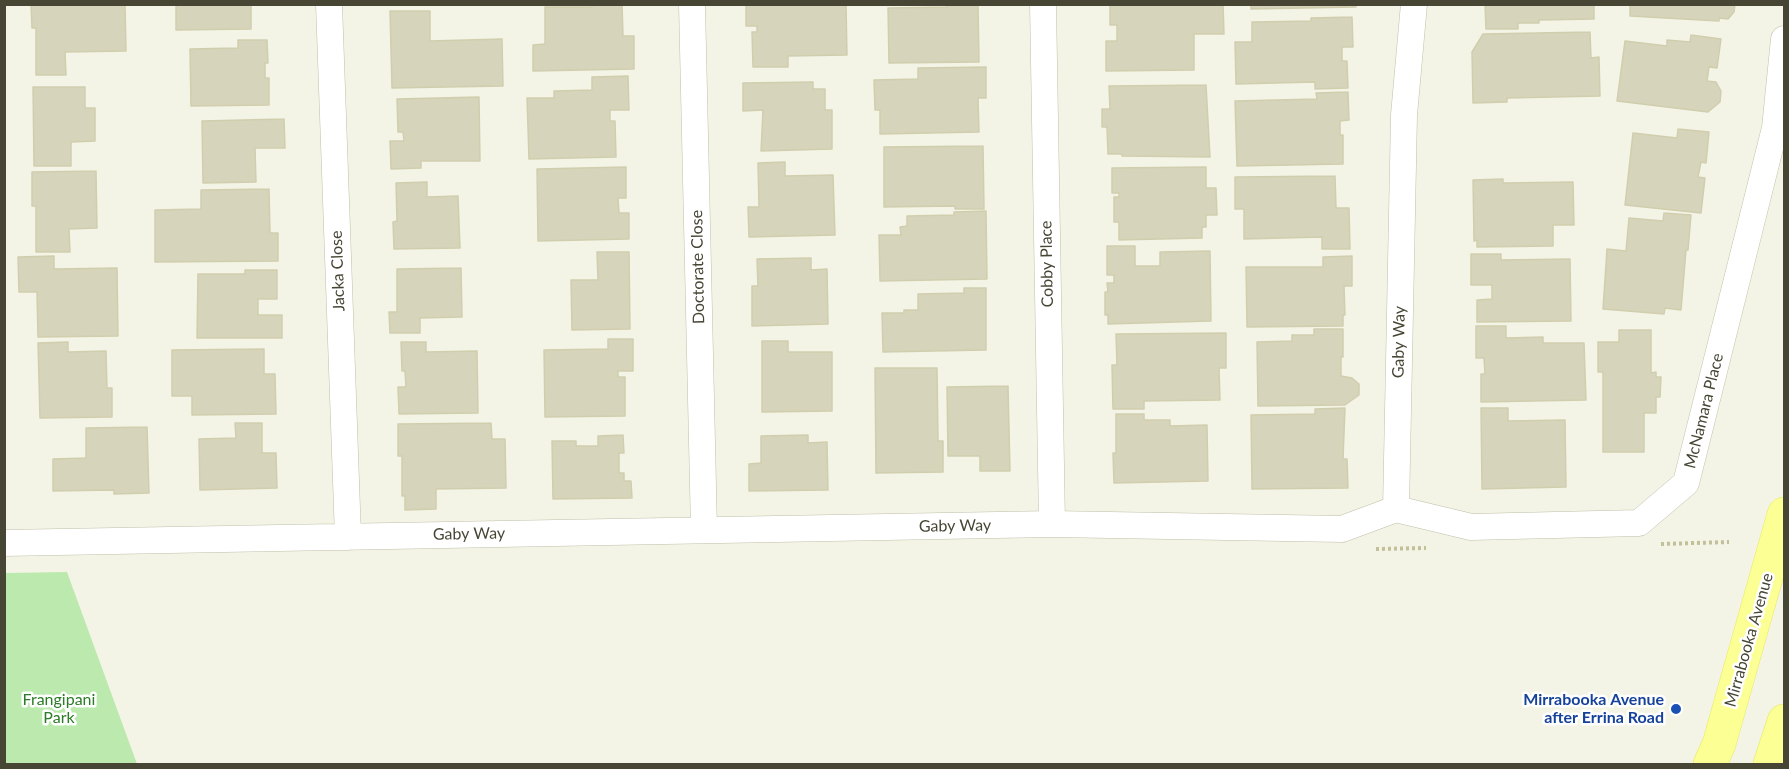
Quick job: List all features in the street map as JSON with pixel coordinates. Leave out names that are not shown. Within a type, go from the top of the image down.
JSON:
[{"type":"main road","name":"Mirrabooka Avenue","points":[[1710,765],[1719,744],[1785,514]]},
{"type":"main road","points":[[1770,765],[1785,721]]},
{"type":"street","name":"Jacka Close","points":[[329,4],[348,537]]},
{"type":"street","name":"Doctorate Close","points":[[692,4],[704,530]]},
{"type":"street","name":"Cobby Place","points":[[1043,4],[1052,524]]},
{"type":"street","name":"Gaby Way","points":[[4,543],[1052,524],[1342,530],[1396,509],[1404,115],[1414,4]]},
{"type":"street","name":"McNamara Place","points":[[1396,509],[1471,527],[1639,523],[1686,483],[1775,128],[1785,39]]},
{"type":"green space","name":"Frangipani Park","points":[[67,572],[137,764],[5,764],[5,573]]},
{"type":"building","points":[[31,4],[125,4],[126,51],[65,52],[66,75],[36,75],[36,28],[32,28]]},
{"type":"building","points":[[176,4],[251,4],[251,29],[176,30]]},
{"type":"building","points":[[592,4],[622,4],[623,36],[634,36],[634,69],[533,71],[533,45],[545,44],[545,7],[592,7]]},
{"type":"building","points":[[746,4],[846,4],[847,55],[788,56],[788,67],[753,67],[752,32],[757,32],[757,26],[746,26]]},
{"type":"building","points":[[947,4],[978,4],[979,62],[889,63],[888,8],[947,7]]},
{"type":"building","points":[[1110,4],[1223,4],[1224,34],[1194,34],[1194,70],[1106,71],[1106,41],[1117,41],[1117,25],[1110,25]]},
{"type":"building","points":[[1251,4],[1356,4],[1356,7],[1251,9]]},
{"type":"building","points":[[1485,4],[1594,4],[1594,19],[1539,20],[1539,23],[1518,23],[1518,29],[1486,29]]},
{"type":"building","points":[[1630,4],[1735,4],[1734,12],[1728,19],[1719,18],[1719,21],[1630,16]]},
{"type":"building","points":[[390,11],[430,11],[430,41],[502,39],[503,86],[392,88]]},
{"type":"building","points":[[1352,17],[1353,47],[1342,47],[1342,61],[1347,61],[1348,88],[1315,89],[1315,82],[1236,84],[1235,42],[1252,42],[1252,22],[1311,21],[1311,18]]},
{"type":"building","points":[[1590,32],[1591,58],[1599,57],[1600,96],[1507,98],[1507,102],[1473,103],[1472,52],[1483,34]]},
{"type":"building","points":[[1691,35],[1721,39],[1717,68],[1709,67],[1707,81],[1716,82],[1721,91],[1720,102],[1708,112],[1617,101],[1625,41],[1667,46],[1667,40],[1690,42]]},
{"type":"building","points":[[238,40],[267,40],[268,63],[265,63],[265,78],[269,78],[269,105],[191,106],[190,49],[238,48]]},
{"type":"building","points":[[986,67],[986,98],[978,98],[979,132],[880,134],[880,110],[875,110],[874,80],[918,79],[918,68]]},
{"type":"building","points":[[628,76],[629,110],[610,110],[610,121],[615,121],[616,157],[529,159],[527,98],[554,98],[554,91],[592,90],[592,77]]},
{"type":"building","points":[[813,82],[813,89],[825,89],[825,110],[832,110],[832,149],[761,151],[763,110],[743,111],[743,83]]},
{"type":"building","points":[[1206,85],[1210,157],[1108,154],[1107,127],[1102,127],[1102,109],[1110,109],[1109,86]]},
{"type":"building","points":[[33,87],[85,87],[85,108],[95,108],[95,141],[71,142],[71,166],[34,166]]},
{"type":"building","points":[[1348,92],[1349,120],[1340,121],[1340,135],[1343,135],[1343,164],[1237,166],[1235,101],[1317,99],[1316,93]]},
{"type":"building","points":[[479,97],[480,161],[421,161],[421,168],[391,169],[390,141],[404,141],[403,132],[398,132],[397,99]]},
{"type":"building","points":[[284,119],[285,148],[255,148],[256,182],[203,183],[202,121]]},
{"type":"building","points":[[1678,129],[1709,132],[1706,163],[1701,162],[1698,177],[1705,178],[1701,213],[1625,205],[1633,133],[1677,138]]},
{"type":"building","points":[[983,146],[984,209],[955,209],[955,206],[884,207],[884,147]]},
{"type":"building","points":[[785,162],[785,176],[833,175],[835,235],[749,237],[748,207],[759,207],[758,163]]},
{"type":"building","points":[[626,167],[626,198],[618,198],[619,213],[629,213],[629,239],[538,241],[537,169]]},
{"type":"building","points":[[1206,167],[1206,188],[1216,188],[1217,215],[1206,215],[1206,227],[1202,227],[1202,238],[1119,240],[1119,222],[1114,222],[1114,197],[1119,197],[1119,193],[1112,193],[1112,168]]},
{"type":"building","points":[[96,171],[97,228],[69,229],[70,252],[36,252],[36,206],[32,206],[32,172]]},
{"type":"building","points":[[1335,176],[1336,208],[1349,208],[1350,249],[1322,249],[1322,237],[1244,239],[1244,209],[1235,209],[1235,177]]},
{"type":"building","points":[[1503,179],[1503,183],[1573,182],[1574,225],[1553,225],[1553,246],[1477,247],[1477,240],[1474,241],[1473,180]]},
{"type":"building","points":[[427,182],[427,197],[458,196],[460,248],[394,249],[393,222],[397,221],[396,183]]},
{"type":"building","points":[[269,189],[270,233],[278,233],[278,261],[155,262],[155,210],[201,209],[201,190]]},
{"type":"building","points":[[986,211],[987,279],[880,281],[879,235],[901,235],[900,227],[907,226],[907,216],[954,215],[954,212]]},
{"type":"building","points":[[1664,213],[1691,215],[1681,310],[1665,308],[1664,314],[1603,309],[1607,249],[1626,251],[1629,218],[1663,221]]},
{"type":"building","points":[[1107,246],[1135,246],[1135,266],[1160,266],[1160,252],[1210,251],[1211,321],[1108,324],[1108,315],[1105,315],[1105,292],[1108,292],[1107,283],[1114,283],[1114,275],[1107,275]]},
{"type":"building","points":[[597,252],[629,252],[630,329],[572,330],[571,280],[598,280]]},
{"type":"building","points":[[1471,254],[1501,254],[1501,260],[1570,259],[1571,321],[1477,322],[1477,300],[1492,299],[1492,285],[1471,285]]},
{"type":"building","points":[[54,256],[54,269],[117,268],[118,336],[38,337],[37,292],[19,292],[18,257]]},
{"type":"building","points":[[1352,256],[1352,286],[1344,286],[1343,326],[1247,327],[1246,267],[1323,267],[1323,257]]},
{"type":"building","points":[[811,258],[811,270],[827,269],[828,324],[752,326],[752,286],[758,286],[757,259]]},
{"type":"building","points":[[461,268],[462,317],[420,318],[420,333],[390,333],[389,312],[397,312],[397,269]]},
{"type":"building","points":[[245,270],[277,270],[277,299],[258,299],[258,315],[282,315],[282,338],[197,338],[198,274],[245,274]]},
{"type":"building","points":[[964,288],[986,288],[986,350],[883,352],[882,313],[904,313],[904,310],[918,310],[918,294],[964,293]]},
{"type":"building","points":[[1476,326],[1506,326],[1506,338],[1543,337],[1543,343],[1584,343],[1586,400],[1481,402],[1481,374],[1485,374],[1484,358],[1476,358]]},
{"type":"building","points":[[1314,329],[1343,329],[1341,376],[1352,378],[1359,384],[1359,395],[1345,405],[1258,406],[1257,342],[1292,341],[1292,335],[1314,335]]},
{"type":"building","points":[[1619,330],[1651,330],[1651,373],[1656,372],[1656,377],[1661,377],[1660,397],[1656,397],[1656,413],[1644,413],[1644,452],[1603,452],[1603,372],[1598,372],[1598,342],[1619,342]]},
{"type":"building","points":[[1226,333],[1226,368],[1219,368],[1220,400],[1144,401],[1144,409],[1113,409],[1112,365],[1117,365],[1116,334]]},
{"type":"building","points":[[608,339],[633,339],[633,371],[618,371],[618,377],[625,377],[625,416],[545,417],[544,350],[608,349]]},
{"type":"building","points":[[762,341],[788,341],[788,352],[832,352],[832,411],[762,412]]},
{"type":"building","points":[[68,342],[68,352],[106,351],[107,388],[112,388],[112,417],[40,418],[38,343]]},
{"type":"building","points":[[401,342],[426,342],[426,352],[477,351],[478,413],[399,414],[398,387],[406,387],[405,371],[402,371]]},
{"type":"building","points":[[264,349],[264,374],[275,374],[276,414],[192,415],[192,396],[172,396],[172,350]]},
{"type":"building","points":[[875,368],[937,368],[938,441],[943,441],[943,472],[876,473]]},
{"type":"building","points":[[1008,386],[1010,471],[980,471],[980,456],[948,456],[947,387]]},
{"type":"building","points":[[1345,408],[1343,459],[1347,459],[1348,488],[1252,489],[1251,415],[1315,414],[1315,409]]},
{"type":"building","points":[[1481,408],[1508,408],[1508,421],[1565,420],[1566,487],[1482,489]]},
{"type":"building","points":[[1116,414],[1144,414],[1144,420],[1170,420],[1170,426],[1207,425],[1208,481],[1114,483],[1113,453],[1116,453]]},
{"type":"building","points":[[235,423],[262,423],[262,453],[276,453],[277,488],[200,490],[199,439],[236,438]]},
{"type":"building","points":[[491,423],[492,439],[505,439],[506,488],[436,489],[436,509],[405,510],[405,496],[402,496],[402,456],[398,456],[398,424]]},
{"type":"building","points":[[147,427],[149,493],[114,494],[114,490],[53,491],[53,459],[86,458],[86,428]]},
{"type":"building","points":[[623,435],[624,453],[619,453],[619,473],[624,473],[624,481],[631,481],[632,498],[553,499],[552,441],[576,441],[576,446],[598,446],[598,436]]},
{"type":"building","points":[[808,435],[808,443],[827,442],[828,490],[749,491],[749,464],[761,463],[761,436]]},
{"type":"place","name":"Mirrabooka Avenue after Errina Road","points":[[1676,709]]}]
